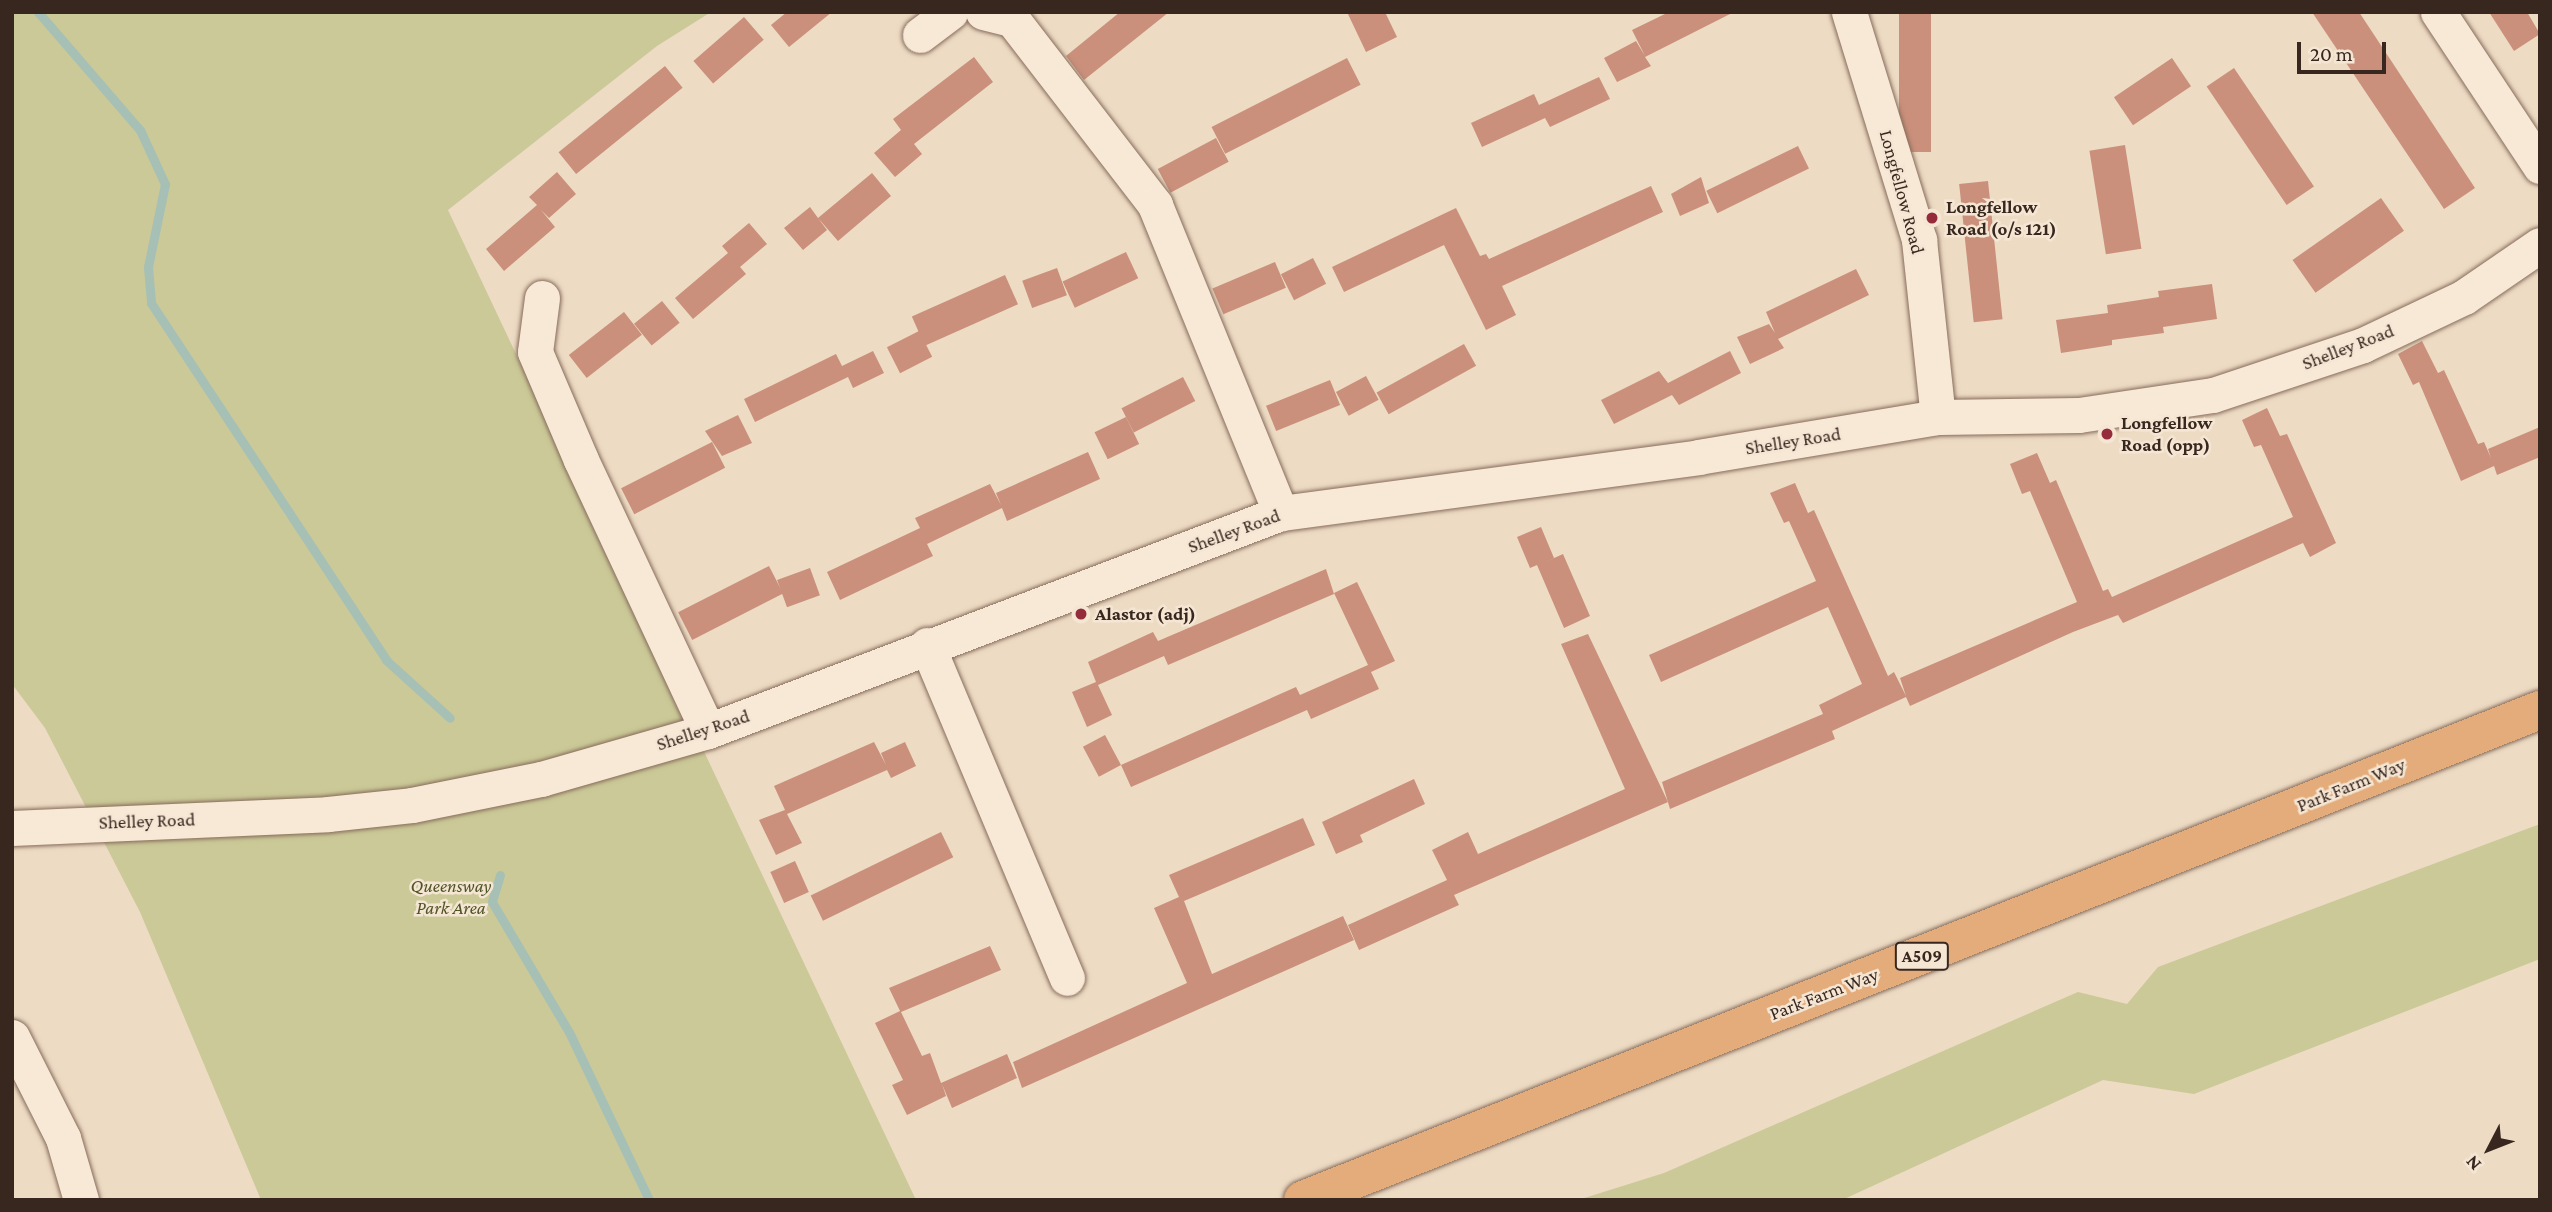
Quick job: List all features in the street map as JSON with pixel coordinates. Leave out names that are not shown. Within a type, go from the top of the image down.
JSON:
[{"type":"highway","name":"Park Farm Way","points":[[1303,1200],[2540,709]]},
{"type":"street","points":[[920,35],[950,12]]},
{"type":"street","points":[[983,12],[1012,19],[1155,205],[1281,513]]},
{"type":"street","name":"Longfellow Road","points":[[1849,12],[1919,240],[1938,417]]},
{"type":"street","points":[[2438,12],[2540,166]]},
{"type":"street","name":"Shelley Road","points":[[12,828],[328,814],[412,805],[541,779],[708,731],[927,645],[1281,513],[1698,457],[1938,417],[2079,415],[2213,395],[2363,345],[2464,298],[2540,245]]},
{"type":"street","points":[[542,298],[536,352],[581,460],[708,731]]},
{"type":"street","points":[[927,645],[1067,978]]},
{"type":"street","points":[[18,1059],[63,1138],[81,1200]]},
{"type":"green space","name":"Queensway Park Area","points":[[12,12],[711,12],[657,46],[448,210],[916,1200],[261,1200],[140,912],[45,728],[12,684]]},
{"type":"green space","points":[[2540,824],[2540,959],[2194,1094],[2103,1080],[1842,1200],[1578,1200],[1664,1173],[2078,992],[2127,1004],[2158,967]]},
{"type":"building","points":[[787,12],[832,12],[789,47],[771,25]]},
{"type":"building","points":[[1120,12],[1169,12],[1084,80],[1066,56]]},
{"type":"building","points":[[1347,12],[1385,12],[1397,37],[1366,52]]},
{"type":"building","points":[[1669,12],[1734,12],[1645,57],[1651,66],[1617,82],[1604,58],[1636,41],[1645,56],[1632,30]]},
{"type":"building","points":[[1899,12],[1931,12],[1931,152],[1899,152]]},
{"type":"building","points":[[2312,12],[2359,12],[2475,188],[2444,209]]},
{"type":"building","points":[[2489,12],[2527,12],[2540,34],[2514,51]]},
{"type":"building","points":[[744,17],[764,40],[713,84],[693,61]]},
{"type":"building","points":[[974,57],[993,82],[914,144],[922,154],[895,177],[874,153],[901,130],[893,119]]},
{"type":"building","points":[[1347,58],[1361,85],[1225,154],[1212,127]]},
{"type":"building","points":[[2172,58],[2191,86],[2133,125],[2114,97]]},
{"type":"building","points":[[665,66],[683,88],[576,174],[559,152]]},
{"type":"building","points":[[2234,68],[2314,187],[2287,205],[2207,86]]},
{"type":"building","points":[[1599,77],[1610,99],[1550,127],[1545,118],[1482,147],[1471,123],[1534,94],[1539,105]]},
{"type":"building","points":[[1216,138],[1229,162],[1170,193],[1158,169]]},
{"type":"building","points":[[2125,145],[2141,249],[2106,254],[2089,151]]},
{"type":"building","points":[[1798,146],[1809,168],[1717,213],[1706,191]]},
{"type":"building","points":[[557,172],[576,194],[549,218],[541,210],[555,227],[504,271],[486,249],[537,205],[529,197]]},
{"type":"building","points":[[872,173],[891,196],[838,241],[818,218]]},
{"type":"building","points":[[1701,177],[1709,203],[1680,216],[1671,194]]},
{"type":"building","points":[[1988,181],[2003,319],[1974,322],[1959,184]]},
{"type":"building","points":[[1651,186],[1663,212],[1502,286],[1516,315],[1486,330],[1444,245],[1344,292],[1332,267],[1456,208],[1480,256],[1486,254],[1489,259]]},
{"type":"building","points":[[2381,198],[2404,231],[2315,293],[2293,260]]},
{"type":"building","points":[[810,207],[827,230],[803,250],[784,228]]},
{"type":"building","points":[[749,223],[767,244],[740,267],[746,274],[693,319],[675,298],[728,253],[722,246]]},
{"type":"building","points":[[1126,252],[1138,278],[1075,308],[1063,282]]},
{"type":"building","points":[[1313,258],[1326,284],[1294,300],[1281,274]]},
{"type":"building","points":[[1275,262],[1286,288],[1223,314],[1212,289]]},
{"type":"building","points":[[1057,268],[1067,295],[1032,308],[1022,281]]},
{"type":"building","points":[[1856,269],[1869,295],[1778,339],[1784,348],[1750,364],[1737,337],[1769,324],[1775,333],[1766,312]]},
{"type":"building","points":[[1005,275],[1018,304],[925,346],[912,316]]},
{"type":"building","points":[[2212,284],[2217,319],[2163,327],[2164,333],[2112,340],[2112,345],[2061,353],[2056,320],[2108,313],[2107,305],[2159,297],[2158,291]]},
{"type":"building","points":[[662,301],[680,323],[652,345],[634,324]]},
{"type":"building","points":[[624,312],[642,335],[587,378],[569,355]]},
{"type":"building","points":[[919,331],[932,357],[900,373],[887,347]]},
{"type":"building","points":[[2422,341],[2438,373],[2444,370],[2478,444],[2484,442],[2491,458],[2488,449],[2540,427],[2540,457],[2497,475],[2494,466],[2461,481],[2419,382],[2413,385],[2398,354]]},
{"type":"building","points":[[1464,344],[1476,366],[1389,414],[1377,392]]},
{"type":"building","points":[[873,351],[884,373],[853,388],[848,377],[755,422],[744,399],[836,354],[842,366]]},
{"type":"building","points":[[1730,351],[1741,373],[1679,405],[1672,395],[1614,424],[1601,400],[1659,371],[1668,383]]},
{"type":"building","points":[[1366,376],[1379,400],[1349,416],[1336,392]]},
{"type":"building","points":[[1183,377],[1195,401],[1134,432],[1122,408]]},
{"type":"building","points":[[1330,380],[1340,405],[1276,431],[1266,406]]},
{"type":"building","points":[[2267,408],[2280,436],[2287,434],[2336,543],[2310,557],[2303,543],[2123,623],[2118,615],[2073,632],[1910,706],[1906,697],[1832,731],[1835,739],[1670,809],[1662,782],[1823,714],[1819,705],[1862,684],[1828,607],[1661,682],[1649,655],[1816,581],[1789,521],[1784,523],[1770,493],[1795,483],[1808,513],[1814,510],[1888,676],[1894,672],[1906,696],[1900,678],[2077,602],[2030,491],[2022,494],[2010,464],[2037,453],[2050,483],[2056,480],[2103,591],[2108,589],[2112,597],[2293,517],[2261,445],[2254,447],[2242,420]]},
{"type":"building","points":[[738,415],[752,443],[722,456],[705,431]]},
{"type":"building","points":[[1126,417],[1139,444],[1108,459],[1095,432]]},
{"type":"building","points":[[712,442],[725,468],[634,514],[621,488]]},
{"type":"building","points":[[1088,452],[1100,479],[1007,521],[1002,508],[927,544],[933,556],[840,600],[827,572],[920,528],[915,518],[990,484],[1001,505],[996,493]]},
{"type":"building","points":[[1541,527],[1554,558],[1541,564],[1563,554],[1590,616],[1564,628],[1537,565],[1530,568],[1517,537]]},
{"type":"building","points":[[769,566],[783,594],[692,640],[678,612]]},
{"type":"building","points":[[810,568],[820,595],[787,607],[777,580]]},
{"type":"building","points":[[1326,569],[1334,594],[1168,665],[1164,656],[1098,685],[1112,715],[1087,727],[1072,692],[1096,682],[1088,662],[1153,632],[1158,641]]},
{"type":"building","points":[[1357,582],[1395,661],[1371,672],[1379,689],[1311,719],[1307,710],[1131,787],[1121,765],[1296,687],[1300,695],[1368,665],[1334,593]]},
{"type":"building","points":[[1588,634],[1668,802],[1454,895],[1459,905],[1359,950],[1348,925],[1447,880],[1432,850],[1468,832],[1478,854],[1625,789],[1561,644]]},
{"type":"building","points":[[1105,735],[1121,765],[1099,777],[1083,747]]},
{"type":"building","points":[[874,742],[886,765],[881,753],[905,742],[916,766],[891,778],[887,770],[787,814],[802,843],[776,855],[759,820],[785,810],[774,786]]},
{"type":"building","points":[[1414,779],[1425,804],[1360,835],[1363,842],[1336,854],[1322,822]]},
{"type":"building","points":[[1303,818],[1315,845],[1184,901],[1212,974],[1343,916],[1354,940],[1022,1088],[1013,1062],[1187,983],[1154,908],[1179,897],[1169,875]]},
{"type":"building","points":[[941,832],[953,857],[823,921],[811,896]]},
{"type":"building","points":[[795,861],[809,892],[784,903],[770,872]]},
{"type":"building","points":[[990,946],[1001,970],[901,1012],[922,1056],[930,1053],[941,1083],[1007,1054],[1017,1078],[952,1108],[942,1084],[946,1096],[907,1115],[892,1085],[903,1080],[875,1023],[900,1011],[889,988]]},
{"type":"waterway","points":[[38,12],[140,130],[165,184],[148,267],[151,303],[386,660],[450,718]]},
{"type":"waterway","points":[[500,875],[492,902],[569,1032],[649,1200]]},
{"type":"place","name":"Longfellow Road (o/s 121)","points":[[1932,218]]},
{"type":"place","name":"Longfellow Road (opp)","points":[[2107,434]]},
{"type":"place","name":"Alastor (adj)","points":[[1081,614]]}]
